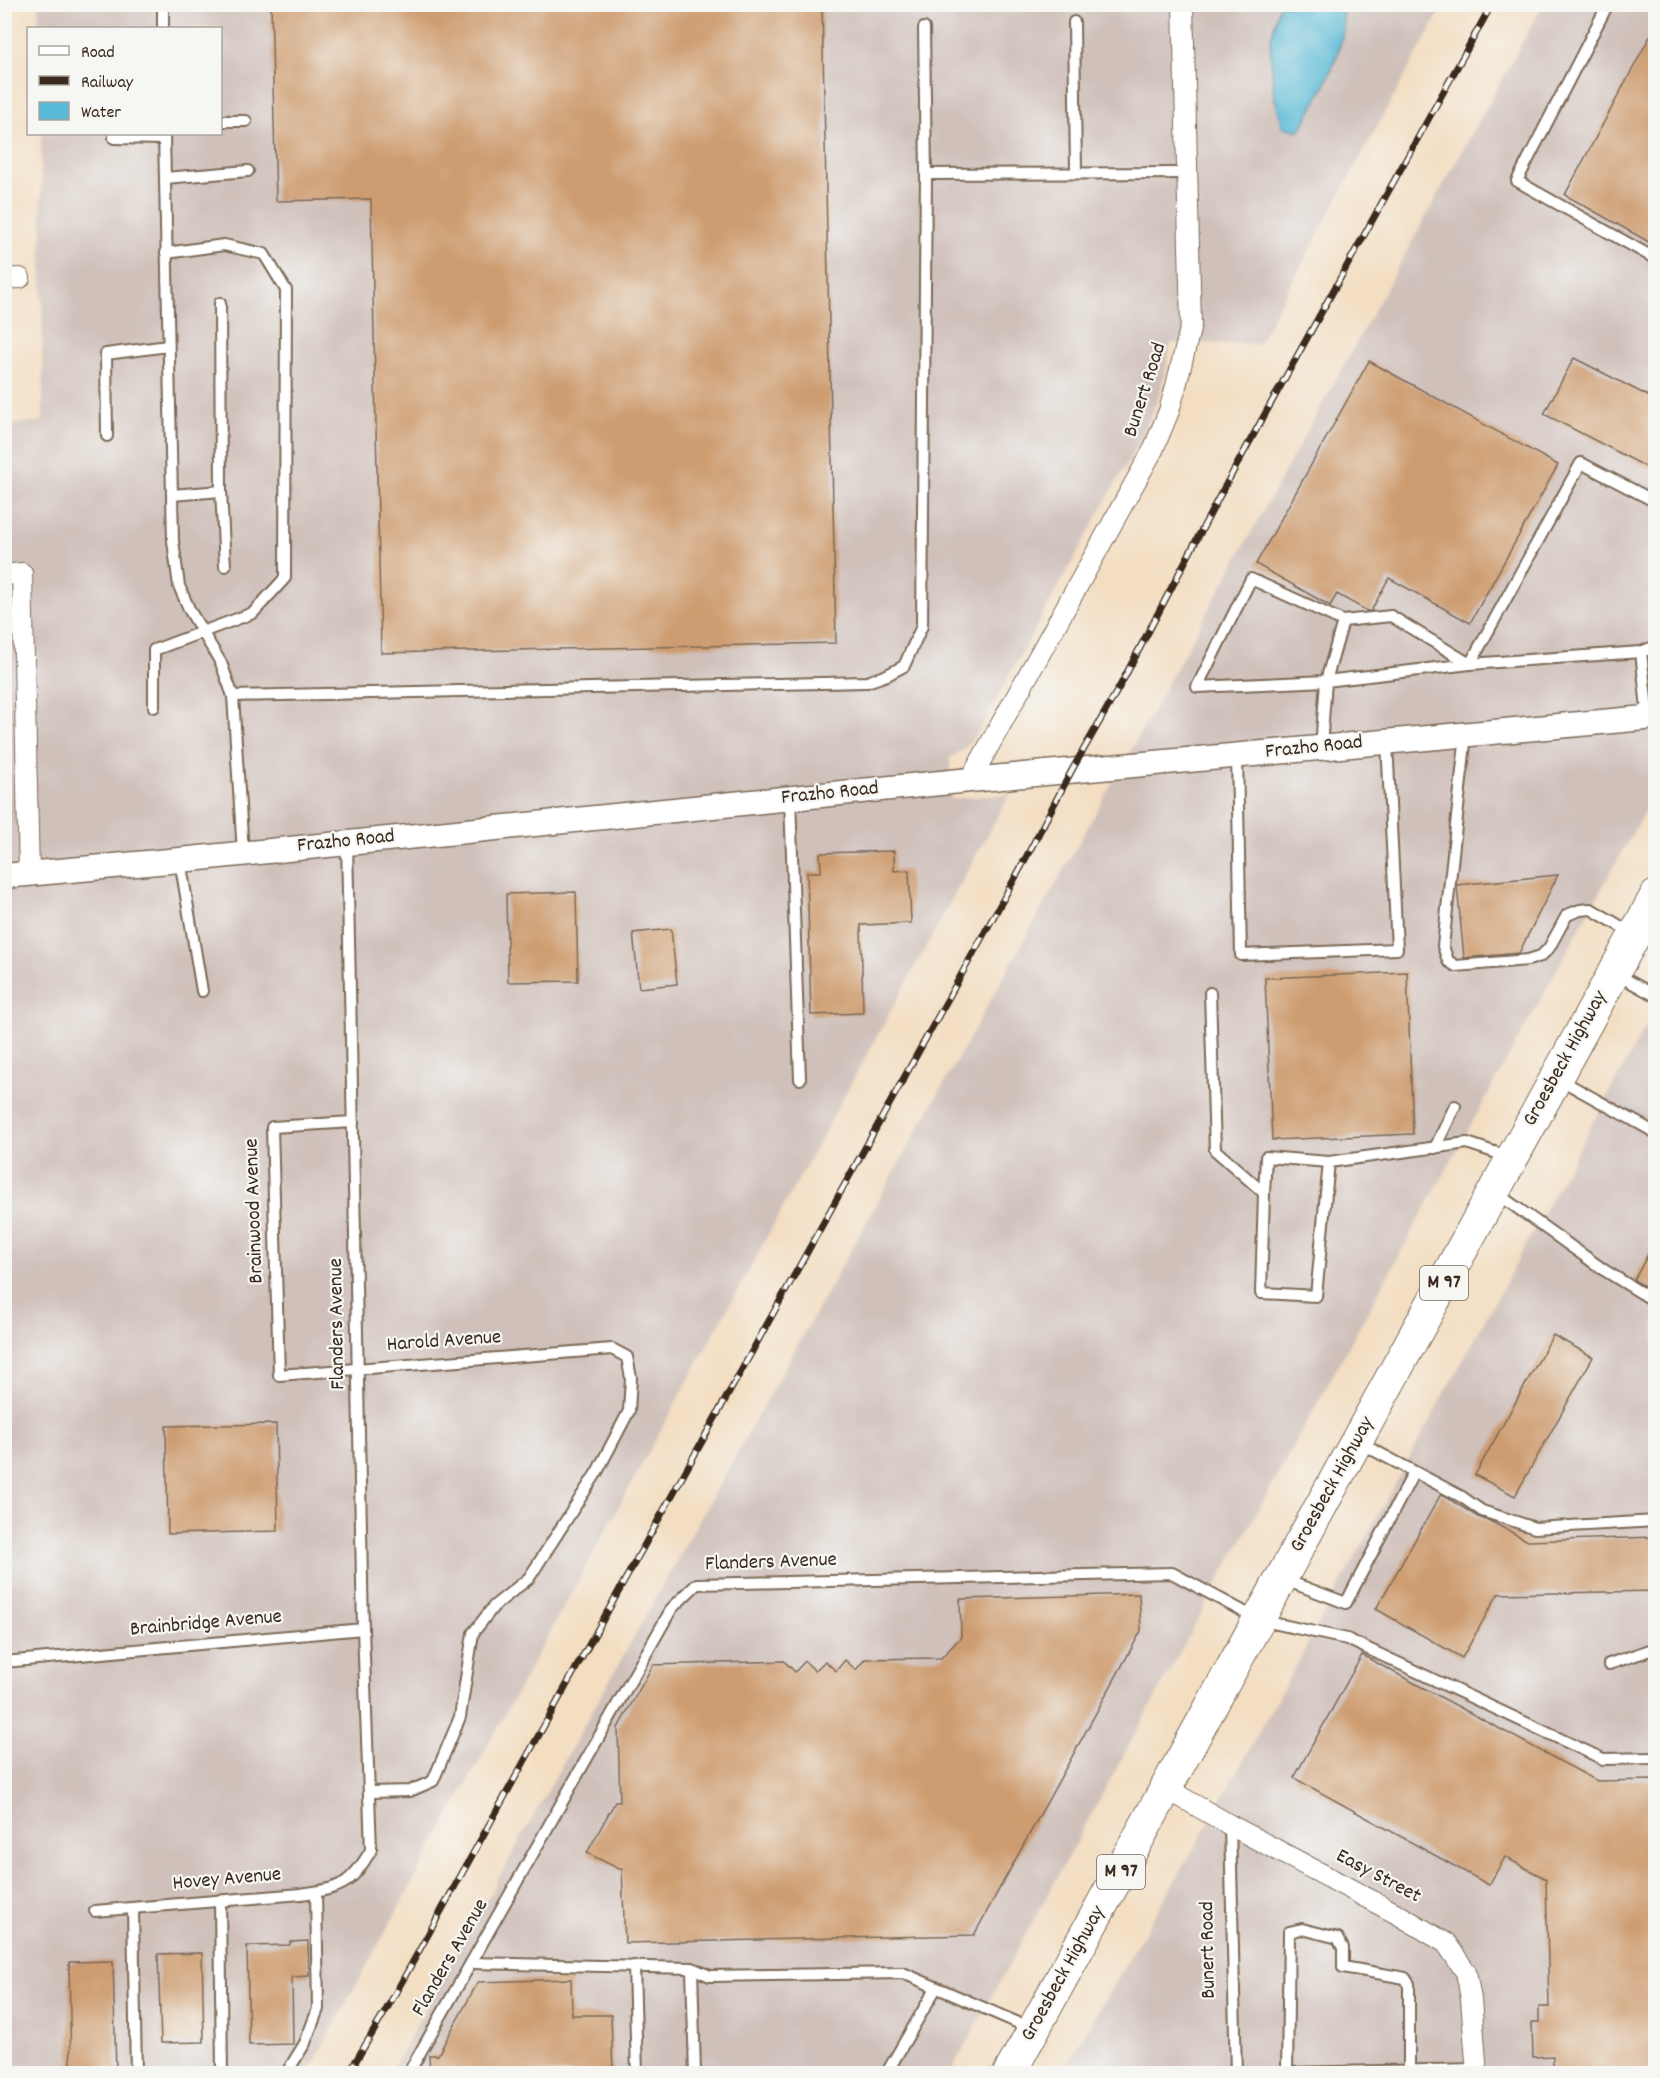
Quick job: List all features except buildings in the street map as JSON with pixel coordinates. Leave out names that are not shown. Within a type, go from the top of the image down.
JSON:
[{"type":"main road","name":"Groesbeck Highway","points":[[1009,2073],[1656,896]]},
{"type":"street","name":"Bunert Road","points":[[969,780],[1153,450],[1169,411],[1191,325],[1182,4]]},
{"type":"street","points":[[13,574],[30,874]]},
{"type":"street","name":"Frazho Road","points":[[4,876],[969,780],[1652,717]]},
{"type":"street","name":"Easy Street","points":[[1167,1789],[1230,1826],[1446,1942],[1466,1972],[1471,1999],[1477,2071]]},
{"type":"lane","points":[[163,4],[163,27]]},
{"type":"lane","points":[[1608,4],[1517,181],[1656,258]]},
{"type":"lane","points":[[1074,22],[1076,173]]},
{"type":"lane","points":[[232,696],[867,682],[904,666],[922,626],[926,174],[924,28]]},
{"type":"lane","points":[[222,121],[246,121]]},
{"type":"lane","points":[[114,135],[114,138],[164,136],[173,541],[180,586],[190,611],[221,663],[232,696],[243,854]]},
{"type":"lane","points":[[165,178],[248,171]]},
{"type":"lane","points":[[926,174],[1187,172]]},
{"type":"lane","points":[[154,707],[154,650],[253,613],[285,578],[286,290],[264,254],[224,245],[166,253]]},
{"type":"lane","points":[[220,303],[220,491],[225,566]]},
{"type":"lane","points":[[107,436],[106,354],[168,346]]},
{"type":"lane","points":[[1470,664],[1581,463],[1656,502]]},
{"type":"lane","points":[[172,495],[220,491]]},
{"type":"lane","points":[[1470,664],[1391,616],[1343,621],[1251,579],[1197,687],[1326,681],[1470,664],[1641,652],[1656,646]]},
{"type":"lane","points":[[1321,747],[1326,681],[1343,621]]},
{"type":"lane","points":[[1641,652],[1652,717]]},
{"type":"lane","points":[[1466,734],[1443,946],[1448,961],[1456,966],[1528,960],[1541,956],[1549,948],[1567,915],[1580,909],[1591,909],[1635,934]]},
{"type":"lane","points":[[1237,756],[1241,955],[1397,949],[1387,741]]},
{"type":"lane","points":[[790,799],[800,1079]]},
{"type":"lane","name":"Flanders Avenue","points":[[347,842],[363,1629],[371,1850],[357,1873]]},
{"type":"lane","points":[[180,860],[202,991]]},
{"type":"lane","points":[[1613,973],[1656,996]]},
{"type":"lane","points":[[1210,993],[1215,1150],[1264,1193]]},
{"type":"lane","points":[[1556,1077],[1656,1133]]},
{"type":"lane","points":[[1435,1148],[1455,1106]]},
{"type":"lane","name":"Brainwood Avenue","points":[[279,1376],[272,1127],[353,1122]]},
{"type":"lane","points":[[1329,1162],[1316,1296],[1261,1293],[1266,1157],[1329,1162],[1467,1143],[1512,1158]]},
{"type":"lane","points":[[1494,1192],[1604,1270],[1656,1302]]},
{"type":"lane","name":"Harold Avenue","points":[[279,1376],[612,1349],[627,1357],[631,1378],[629,1411],[597,1472],[529,1578],[494,1606],[472,1633],[460,1717],[433,1781],[410,1791],[370,1792]]},
{"type":"lane","points":[[1357,1441],[1462,1497],[1482,1511],[1535,1527],[1656,1521]]},
{"type":"lane","points":[[1281,1579],[1346,1603],[1414,1472]]},
{"type":"lane","name":"Flanders Avenue","points":[[408,2073],[672,1608],[697,1584],[1172,1573],[1259,1620],[1347,1639],[1603,1759],[1656,1758]]},
{"type":"lane","name":"Brainbridge Avenue","points":[[4,1662],[363,1629]]},
{"type":"lane","points":[[1609,1664],[1656,1648]]},
{"type":"lane","name":"Bunert Road","points":[[1230,1826],[1236,2073]]},
{"type":"lane","name":"Hovey Avenue","points":[[94,1911],[316,1892],[334,1889],[357,1873]]},
{"type":"lane","points":[[285,2073],[304,2043],[318,2009],[316,1892]]},
{"type":"lane","points":[[220,1900],[222,2073]]},
{"type":"lane","points":[[133,1908],[136,2073]]},
{"type":"lane","points":[[1409,2072],[1409,1984],[1405,1978],[1343,1966],[1343,1948],[1338,1938],[1302,1929],[1289,1932],[1287,2073],[1409,2072],[1477,2071]]},
{"type":"lane","points":[[471,1963],[692,1968],[710,1976],[903,1973],[1033,2030]]},
{"type":"lane","points":[[634,1966],[637,2073]]},
{"type":"lane","points":[[692,1968],[695,2073]]},
{"type":"lane","points":[[886,2073],[936,1988]]},
{"type":"shaded area","points":[[38,5],[1444,5],[1258,344],[1171,343],[1160,393],[1143,434],[978,732],[964,749],[950,758],[951,799],[1010,794],[308,2073],[5,2074],[5,425],[43,421],[41,135],[222,135],[222,27],[39,27]]},
{"type":"shaded area","points":[[1543,5],[1655,5],[1655,792],[950,2073],[389,2074],[1147,721]]},
{"type":"shaded area","points":[[1655,1009],[1655,2073],[1061,2074],[1203,1833]]},
{"type":"water","points":[[1279,5],[1337,5],[1343,15],[1340,45],[1329,76],[1299,131],[1283,127],[1274,95],[1270,44]]},
{"type":"railway","points":[[348,2074],[385,2012],[1020,869],[1218,499],[1492,4]]}]
